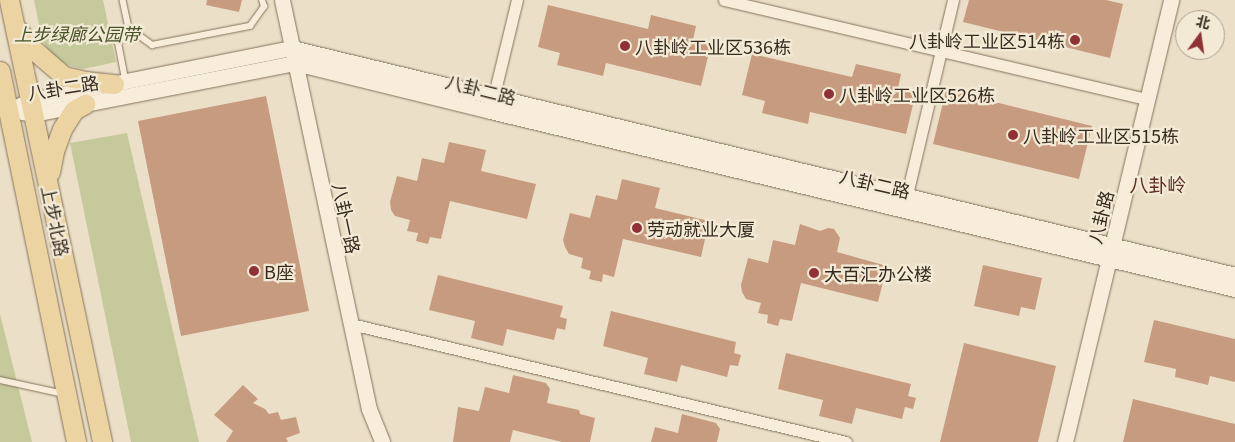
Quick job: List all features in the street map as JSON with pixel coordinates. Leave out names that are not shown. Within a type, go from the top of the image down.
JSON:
[{"type":"main road","name":"上步北路","points":[[8,0],[102,442]]},
{"type":"main road","points":[[14,24],[35,52],[64,76],[85,82],[120,82]]},
{"type":"main road","name":"上步北路","points":[[0,71],[76,442]]},
{"type":"main road","points":[[48,183],[54,151],[62,129],[74,110],[84,104]]},
{"type":"street","points":[[492,104],[517,0]]},
{"type":"street","points":[[724,0],[737,1],[1147,99]]},
{"type":"street","points":[[906,202],[953,0]]},
{"type":"street","name":"八卦路","points":[[1066,442],[1171,0]]},
{"type":"street","name":"八卦一路","points":[[285,5],[369,409],[382,442]]},
{"type":"street","name":"八卦二路","points":[[8,111],[32,107],[84,104],[294,55]]},
{"type":"street","name":"八卦二路","points":[[32,107],[120,82],[294,55],[906,202],[1113,245],[1235,275]]},
{"type":"street","name":"八卦二路","points":[[906,202],[1109,260],[1235,289]]},
{"type":"street","points":[[351,324],[846,442]]},
{"type":"lane","points":[[123,0],[129,28],[152,45],[250,26],[264,7],[262,0]]},
{"type":"lane","points":[[120,82],[118,43],[129,28]]},
{"type":"lane","points":[[0,380],[67,395]]},
{"type":"green space","name":"上步绿廊公园带","points":[[34,0],[103,0],[116,62],[83,69],[67,65],[51,54],[42,40]]},
{"type":"green space","points":[[127,133],[199,442],[131,442],[70,143]]},
{"type":"green space","points":[[0,314],[32,442],[0,442]]},
{"type":"building","points":[[207,0],[242,0],[239,12],[206,5]]},
{"type":"building","name":"八卦岭工业区514栋","points":[[969,0],[1106,0],[1123,4],[1110,58],[963,22]]},
{"type":"building","name":"八卦岭工业区536栋","points":[[548,5],[648,29],[651,15],[696,26],[693,40],[711,44],[701,86],[606,63],[603,76],[557,65],[560,53],[538,47]]},
{"type":"building","name":"八卦岭工业区526栋","points":[[752,54],[852,77],[856,64],[901,74],[898,88],[916,92],[906,134],[810,112],[808,124],[762,113],[765,101],[742,95]]},
{"type":"building","name":"八卦岭工业区515栋","points":[[946,90],[1092,126],[1079,179],[933,144]]},
{"type":"building","points":[[266,96],[309,311],[181,336],[138,121]]},
{"type":"building","points":[[449,142],[486,150],[481,171],[536,184],[527,219],[450,201],[441,239],[430,237],[428,244],[416,241],[418,233],[407,231],[410,220],[395,216],[391,210],[390,202],[397,176],[417,181],[422,158],[444,163]]},
{"type":"building","name":"劳动就业大厦","points":[[622,179],[660,188],[655,208],[709,221],[701,257],[623,239],[614,277],[603,274],[602,282],[589,279],[591,271],[581,268],[583,258],[569,254],[565,247],[563,240],[570,213],[590,218],[596,195],[617,200]]},
{"type":"building","name":"大百汇办公楼","points":[[800,224],[820,231],[828,228],[834,229],[840,238],[837,252],[887,266],[878,302],[801,283],[792,321],[780,319],[778,326],[767,323],[768,315],[758,313],[761,303],[746,299],[742,292],[741,285],[748,258],[768,263],[773,240],[795,245]]},
{"type":"building","points":[[983,265],[1042,278],[1035,310],[1021,307],[1019,316],[974,306]]},
{"type":"building","points":[[438,275],[563,306],[560,317],[567,319],[565,330],[557,328],[554,340],[507,329],[503,346],[471,338],[475,321],[429,310]]},
{"type":"building","points":[[611,311],[736,342],[734,353],[741,355],[738,366],[730,365],[727,377],[681,365],[677,382],[644,374],[648,358],[603,346]]},
{"type":"building","points":[[1154,320],[1235,339],[1235,382],[1210,376],[1208,385],[1175,377],[1176,369],[1144,362]]},
{"type":"building","points":[[964,343],[1056,366],[1038,442],[940,442]]},
{"type":"building","points":[[786,353],[911,384],[908,396],[916,398],[913,409],[905,407],[902,419],[856,408],[852,424],[819,416],[823,400],[778,389]]},
{"type":"building","points":[[513,375],[546,383],[550,389],[547,403],[579,410],[580,414],[595,418],[590,442],[562,442],[513,430],[510,442],[453,442],[458,407],[479,411],[485,387],[509,393]]},
{"type":"building","points":[[243,385],[258,399],[253,403],[265,409],[269,414],[278,412],[281,420],[296,417],[300,433],[286,438],[288,442],[226,442],[233,431],[214,415]]},
{"type":"building","points":[[1133,399],[1235,424],[1235,442],[1123,442]]},
{"type":"building","points":[[682,414],[716,423],[720,429],[717,442],[651,442],[655,427],[678,433]]},
{"type":"place","name":"八卦岭工业区514栋","points":[[1075,40]]},
{"type":"place","name":"八卦岭工业区536栋","points":[[625,46]]},
{"type":"place","name":"八卦岭工业区526栋","points":[[829,94]]},
{"type":"place","name":"八卦岭工业区515栋","points":[[1013,135]]},
{"type":"place","name":"劳动就业大厦","points":[[637,228]]},
{"type":"place","name":"B座","points":[[254,271]]},
{"type":"place","name":"大百汇办公楼","points":[[814,273]]},
{"type":"district","name":"八卦岭","points":[[1158,184]]}]
